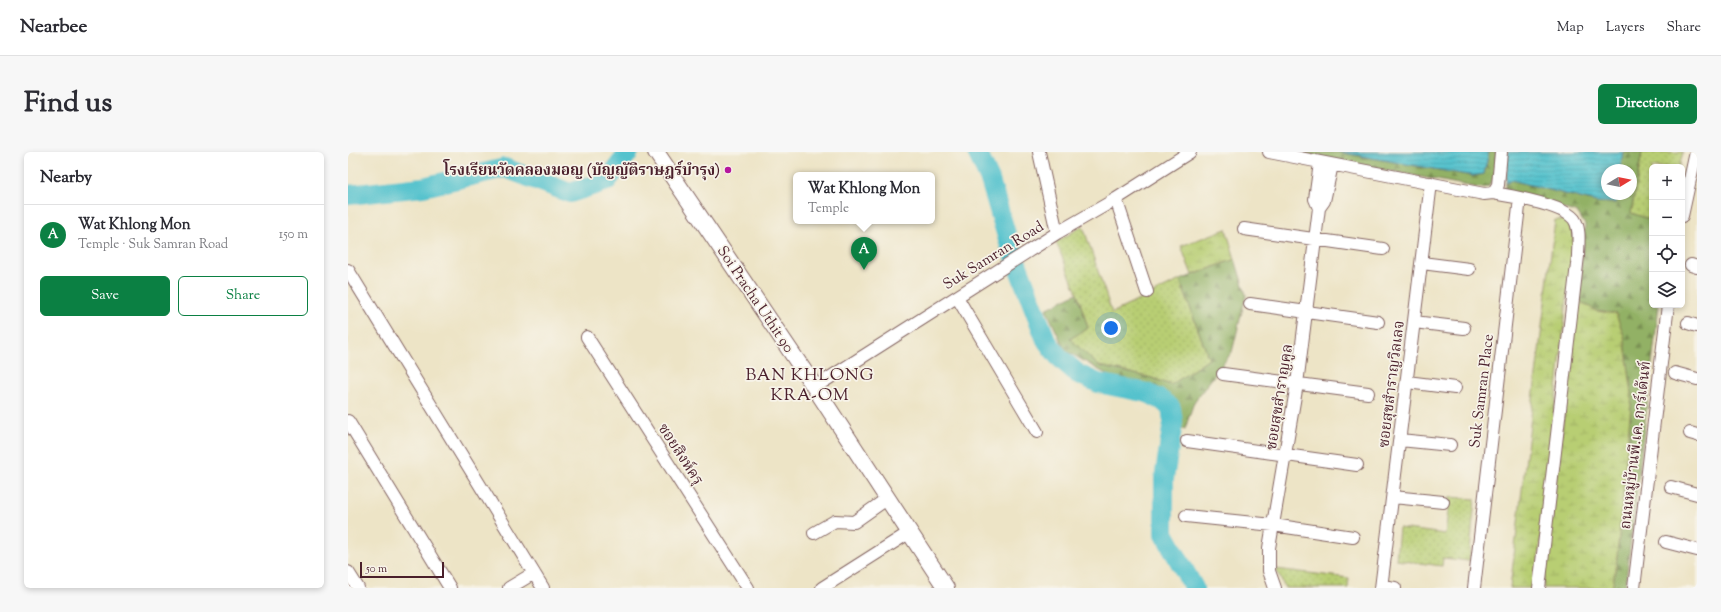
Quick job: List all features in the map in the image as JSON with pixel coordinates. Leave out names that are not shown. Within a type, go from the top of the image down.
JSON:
[{"type":"street","points":[[1039,152],[1057,233]]},
{"type":"street","name":"Suk Samran Road","points":[[815,387],[1057,233],[1116,199],[1190,152]]},
{"type":"street","points":[[1270,152],[1484,194],[1492,193],[1520,198],[1568,213],[1574,220],[1578,229],[1578,256],[1539,588]]},
{"type":"street","points":[[1492,193],[1498,185],[1501,152]]},
{"type":"street","points":[[1685,202],[1696,152]]},
{"type":"street","name":"Soi Pracha Uthit 90","points":[[659,156],[815,387],[946,588]]},
{"type":"street","name":"ซอยสุขสำราญคูล","points":[[1319,208],[1315,199],[1320,163]]},
{"type":"street","name":"ซอยสุขสำราญคูล","points":[[1275,588],[1269,571],[1268,561],[1297,384],[1319,208],[1324,200],[1332,165]]},
{"type":"street","name":"ซอยสุขสำราญวิลเลจ","points":[[1382,587],[1431,183]]},
{"type":"street","name":"Suk Samran Place","points":[[1474,588],[1520,198]]},
{"type":"street","points":[[1116,199],[1147,292]]},
{"type":"street","points":[[1244,229],[1383,249]]},
{"type":"street","points":[[1422,263],[1469,269]]},
{"type":"street","points":[[348,270],[543,588]]},
{"type":"street","points":[[957,297],[1037,432]]},
{"type":"street","points":[[1250,304],[1378,322]]},
{"type":"street","name":"ถนนหมู่บ้านพี.เค. การ์เด้นท์","points":[[1634,588],[1668,308]]},
{"type":"street","points":[[1414,322],[1464,328]]},
{"type":"street","name":"ซอยสิงห์ครุ","points":[[587,337],[748,588]]},
{"type":"street","points":[[1675,373],[1697,379]]},
{"type":"street","points":[[1223,374],[1368,393]]},
{"type":"street","points":[[1407,382],[1455,388]]},
{"type":"street","points":[[348,421],[450,588]]},
{"type":"street","points":[[1400,440],[1450,445]]},
{"type":"street","points":[[1187,441],[1357,465]]},
{"type":"street","points":[[1671,487],[1697,494]]},
{"type":"street","points":[[1393,497],[1443,502]]},
{"type":"street","points":[[814,533],[834,521],[854,522],[888,498]]},
{"type":"street","points":[[1186,516],[1273,525],[1353,537]]},
{"type":"street","points":[[822,588],[910,532]]},
{"type":"street","points":[[1666,542],[1697,550]]},
{"type":"street","points":[[348,572],[358,588]]},
{"type":"street","points":[[509,588],[534,573]]},
{"type":"street","points":[[1382,587],[1395,588]]},
{"type":"green space","points":[[1291,152],[1338,152],[1473,176],[1484,174],[1489,152],[1497,152],[1495,177],[1488,187],[1479,188]]},
{"type":"green space","points":[[1623,152],[1642,152],[1637,180],[1637,164],[1621,164]]},
{"type":"green space","points":[[1642,152],[1683,152],[1680,164],[1649,164],[1649,219],[1631,213],[1633,200],[1637,200],[1637,180]]},
{"type":"green space","points":[[1511,180],[1596,202],[1615,203],[1616,200],[1633,200],[1631,213],[1649,219],[1649,308],[1659,308],[1625,588],[1612,588],[1616,567],[1632,394],[1624,336],[1616,314],[1596,311],[1578,300],[1585,225],[1578,213],[1504,191],[1506,182]]},
{"type":"green space","points":[[1555,220],[1566,220],[1572,225],[1574,236],[1535,588],[1510,588]]},
{"type":"green space","points":[[1083,226],[1112,313],[1180,280],[1209,359],[1171,385],[1152,378],[1099,366],[1069,339],[1088,328],[1077,293],[1056,242]]},
{"type":"green space","points":[[1226,229],[1235,259],[1192,275],[1181,246]]},
{"type":"green space","points":[[1235,259],[1246,295],[1232,352],[1194,402],[1185,429],[1179,429],[1174,400],[1165,393],[1141,382],[1113,378],[1065,350],[1046,309],[1077,293],[1088,328],[1070,339],[1099,366],[1152,378],[1171,385],[1209,359],[1180,280]]},
{"type":"green space","points":[[1578,300],[1596,311],[1616,314],[1624,336],[1632,394],[1616,567],[1612,588],[1543,588]]},
{"type":"green space","points":[[1450,497],[1475,499],[1469,561],[1443,558],[1442,566],[1396,560],[1399,528],[1445,534]]},
{"type":"green space","points":[[1276,569],[1349,578],[1348,588],[1285,588]]},
{"type":"water","points":[[1338,152],[1489,152],[1484,174],[1473,176]]},
{"type":"water","points":[[1508,152],[1623,152],[1621,164],[1601,164],[1601,200],[1616,200],[1616,203],[1596,202],[1511,180],[1506,182]]},
{"type":"waterway","points":[[348,195],[423,187],[505,168],[570,193],[607,181],[629,152]]},
{"type":"waterway","points":[[977,152],[990,180],[1008,240],[1046,340],[1058,356],[1078,374],[1098,383],[1148,393],[1163,401],[1171,408],[1173,422],[1164,479],[1164,533],[1194,588]]},
{"type":"place","name":"โรงเรียนวัดคลองมอญ (บัญญัติราษฎร์บำรุง)","points":[[728,170]]},
{"type":"place","name":"Wat Khlong Mon","points":[[864,270]]},
{"type":"district","name":"BAN KHLONG KRA-OM","points":[[810,384]]}]
